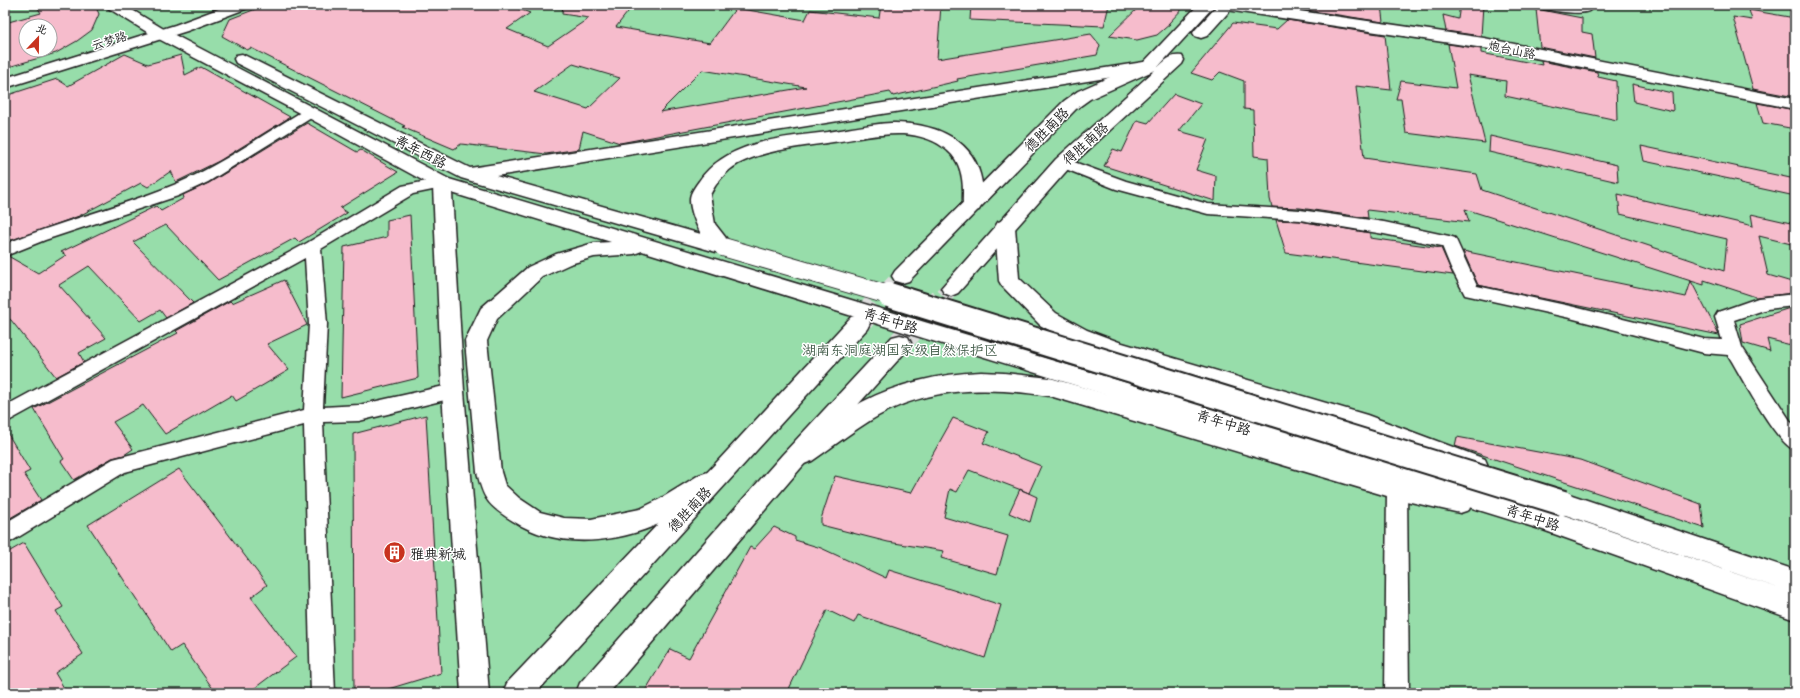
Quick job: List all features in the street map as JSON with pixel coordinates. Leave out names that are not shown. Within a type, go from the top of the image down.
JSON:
[{"type":"main road","name":"青年西路","points":[[113,5],[165,28],[468,174],[723,247]]},
{"type":"main road","name":"青年西路","points":[[140,5],[165,28],[311,112],[442,183],[649,246]]},
{"type":"main road","name":"云梦路","points":[[5,71],[165,28],[211,5]]},
{"type":"main road","points":[[5,83],[165,28],[243,5]]},
{"type":"main road","name":"德胜南路","points":[[902,276],[1070,105],[1084,94],[1150,66],[1207,5]]},
{"type":"main road","name":"炮台山路","points":[[1227,5],[1484,43],[1795,104]]},
{"type":"main road","name":"得胜南路","points":[[951,288],[1062,163],[1165,71],[1227,5]]},
{"type":"main road","points":[[468,174],[1150,66]]},
{"type":"main road","points":[[723,247],[710,234],[703,220],[700,195],[716,172],[731,161],[750,152],[822,138],[891,128],[911,128],[935,135],[957,149],[969,164],[973,180],[972,205]]},
{"type":"main road","points":[[442,183],[453,391],[475,693]]},
{"type":"main road","points":[[1005,227],[1010,280],[1048,319],[1079,336],[1114,349],[1366,425],[1461,459],[1563,503]]},
{"type":"main road","points":[[649,246],[594,250],[563,259],[535,272],[510,292],[489,314],[476,341],[489,472],[495,491],[510,506],[534,521],[564,529],[591,530],[644,518],[669,508],[725,470]]},
{"type":"main road","name":"青年中路","points":[[649,246],[1543,519],[1795,607]]},
{"type":"main road","name":"青年中路","points":[[723,247],[953,314],[1563,503],[1795,582]]},
{"type":"main road","name":"德胜南路","points":[[517,693],[725,470],[859,323]]},
{"type":"main road","points":[[590,693],[791,462],[900,343]]},
{"type":"main road","points":[[791,462],[870,409],[907,393],[946,383],[970,380],[1018,381],[1050,387],[1397,488],[1543,519]]},
{"type":"street","points":[[1544,5],[1584,10],[1583,5]]},
{"type":"street","points":[[5,250],[39,236],[172,192],[203,178],[311,112]]},
{"type":"street","points":[[1062,163],[1121,185],[1208,209],[1300,216],[1384,228],[1449,242],[1459,268],[1471,291],[1570,312],[1704,346],[1733,348]]},
{"type":"street","points":[[5,415],[313,247],[408,190],[442,183]]},
{"type":"street","points":[[313,247],[318,324],[313,415],[323,693]]},
{"type":"street","points":[[1795,300],[1777,299],[1745,308],[1724,317],[1733,348],[1782,426],[1795,442]]},
{"type":"street","points":[[5,534],[120,465],[313,415],[359,412],[453,391]]},
{"type":"street","points":[[1397,488],[1397,693]]},
{"type":"green space","name":"湖南东洞庭湖国家级自然保护区","points":[[5,5],[1795,5],[1795,693],[5,693]]},
{"type":"building","points":[[36,5],[95,5],[99,14],[92,30],[58,52],[58,18],[23,18],[41,13]]},
{"type":"building","points":[[266,5],[508,5],[530,13],[507,29],[548,46],[589,18],[562,14],[563,5],[612,5],[631,8],[616,27],[710,43],[736,8],[805,20],[810,10],[879,18],[881,5],[941,5],[937,59],[1091,34],[1100,45],[1097,55],[957,79],[958,81],[893,96],[890,92],[620,143],[583,131],[579,149],[546,154],[461,144],[454,149],[402,127],[405,126],[251,48],[247,50],[222,36],[230,19]],"holes":[[[573,64],[620,78],[588,109],[534,92]],[[702,70],[806,87],[660,112]]]},
{"type":"building","points":[[971,5],[1109,5],[1104,26],[970,20]]},
{"type":"building","points":[[1141,5],[1186,5],[1168,24],[1170,24],[1157,35],[1137,40],[1109,36]]},
{"type":"building","points":[[1305,5],[1381,5],[1383,22],[1300,9]]},
{"type":"building","points":[[1460,5],[1483,5],[1481,36],[1446,31],[1443,15],[1458,19]]},
{"type":"building","points":[[1536,9],[1582,18],[1582,32],[1592,34],[1595,58],[1540,47]]},
{"type":"building","points":[[1749,10],[1795,18],[1795,97],[1753,89],[1733,17],[1752,20]]},
{"type":"building","points":[[18,19],[18,58],[39,58],[5,68],[5,23]]},
{"type":"building","points":[[1287,20],[1385,35],[1391,90],[1356,86],[1364,158],[1477,174],[1482,190],[1724,271],[1727,239],[1620,214],[1618,194],[1753,226],[1751,214],[1795,224],[1795,245],[1759,236],[1768,275],[1795,283],[1795,293],[1756,297],[1704,280],[1704,285],[1465,209],[1469,222],[1367,210],[1368,218],[1300,208],[1272,207],[1270,199],[1268,158],[1254,156],[1253,110],[1244,109],[1244,81],[1220,72],[1212,80],[1191,73],[1233,23],[1277,29]]},
{"type":"building","points":[[1448,44],[1481,49],[1481,53],[1542,65],[1541,61],[1597,72],[1598,77],[1616,81],[1617,120],[1505,96],[1506,81],[1468,75],[1485,143],[1406,133],[1401,99],[1396,99],[1401,81],[1456,88]]},
{"type":"building","points":[[125,54],[148,64],[181,55],[185,75],[201,67],[290,117],[219,161],[176,182],[171,171],[148,187],[141,183],[79,216],[12,240],[5,235],[5,96],[57,79],[68,86]]},
{"type":"building","points":[[1632,84],[1672,93],[1673,111],[1634,102]]},
{"type":"building","points":[[1174,94],[1201,104],[1179,131],[1208,139],[1196,170],[1216,176],[1215,201],[1104,166],[1113,149],[1122,152],[1137,120],[1148,123]]},
{"type":"building","points":[[1757,103],[1795,110],[1795,129],[1763,123]]},
{"type":"building","points":[[307,123],[357,152],[361,150],[398,172],[340,208],[347,213],[299,242],[295,238],[218,280],[166,225],[133,242],[193,303],[166,318],[160,310],[141,321],[89,266],[59,285],[106,338],[79,353],[84,362],[56,377],[11,320],[5,316],[5,257],[8,256],[38,273],[66,255],[61,252],[156,206],[161,211],[184,198],[183,195],[209,183]]},
{"type":"building","points":[[1490,136],[1617,165],[1618,182],[1489,152]]},
{"type":"building","points":[[1641,146],[1795,179],[1795,196],[1740,184],[1739,181],[1644,161]]},
{"type":"building","points":[[410,215],[418,378],[341,397],[344,247],[387,237],[387,220]]},
{"type":"building","points":[[1276,220],[1300,221],[1370,233],[1370,238],[1441,248],[1453,275],[1286,253]]},
{"type":"building","points":[[1463,251],[1686,297],[1691,281],[1719,335],[1478,285]]},
{"type":"building","points":[[284,280],[307,325],[267,344],[289,370],[236,401],[232,395],[165,434],[143,405],[113,422],[133,449],[124,455],[112,458],[74,480],[61,461],[64,459],[34,409],[178,333],[176,331],[230,301],[232,303]]},
{"type":"building","points":[[1790,308],[1795,308],[1795,346],[1767,339],[1770,351],[1743,343],[1740,324]]},
{"type":"building","name":"雅典新城","points":[[426,415],[441,673],[375,693],[354,693],[353,434]]},
{"type":"building","points":[[953,418],[989,432],[983,443],[1041,466],[1029,493],[969,470],[957,492],[950,489],[944,517],[1008,536],[997,574],[941,558],[944,551],[888,542],[821,525],[821,519],[835,476],[911,493]]},
{"type":"building","points":[[5,429],[30,471],[24,474],[41,500],[5,521]]},
{"type":"building","points":[[1457,437],[1581,460],[1701,504],[1704,528],[1455,446]]},
{"type":"building","points":[[179,469],[267,585],[251,597],[296,657],[248,693],[216,693],[182,645],[171,652],[88,525]]},
{"type":"building","points":[[1020,489],[1037,497],[1030,522],[1009,513]]},
{"type":"building","points":[[774,527],[795,537],[795,540],[821,548],[886,578],[889,570],[1001,605],[985,658],[858,615],[854,623],[827,610],[787,693],[644,693],[670,649],[689,658],[750,547],[754,549]]},
{"type":"building","points":[[24,543],[63,607],[56,611],[83,654],[55,673],[67,693],[5,693],[5,554]]},
{"type":"tunnel","points":[[883,296],[902,276]]},
{"type":"tunnel","points":[[944,295],[951,288]]},
{"type":"tunnel","points":[[859,323],[884,295]]},
{"type":"tunnel","points":[[900,343],[944,295]]},
{"type":"place","name":"雅典新城","points":[[394,553]]}]
